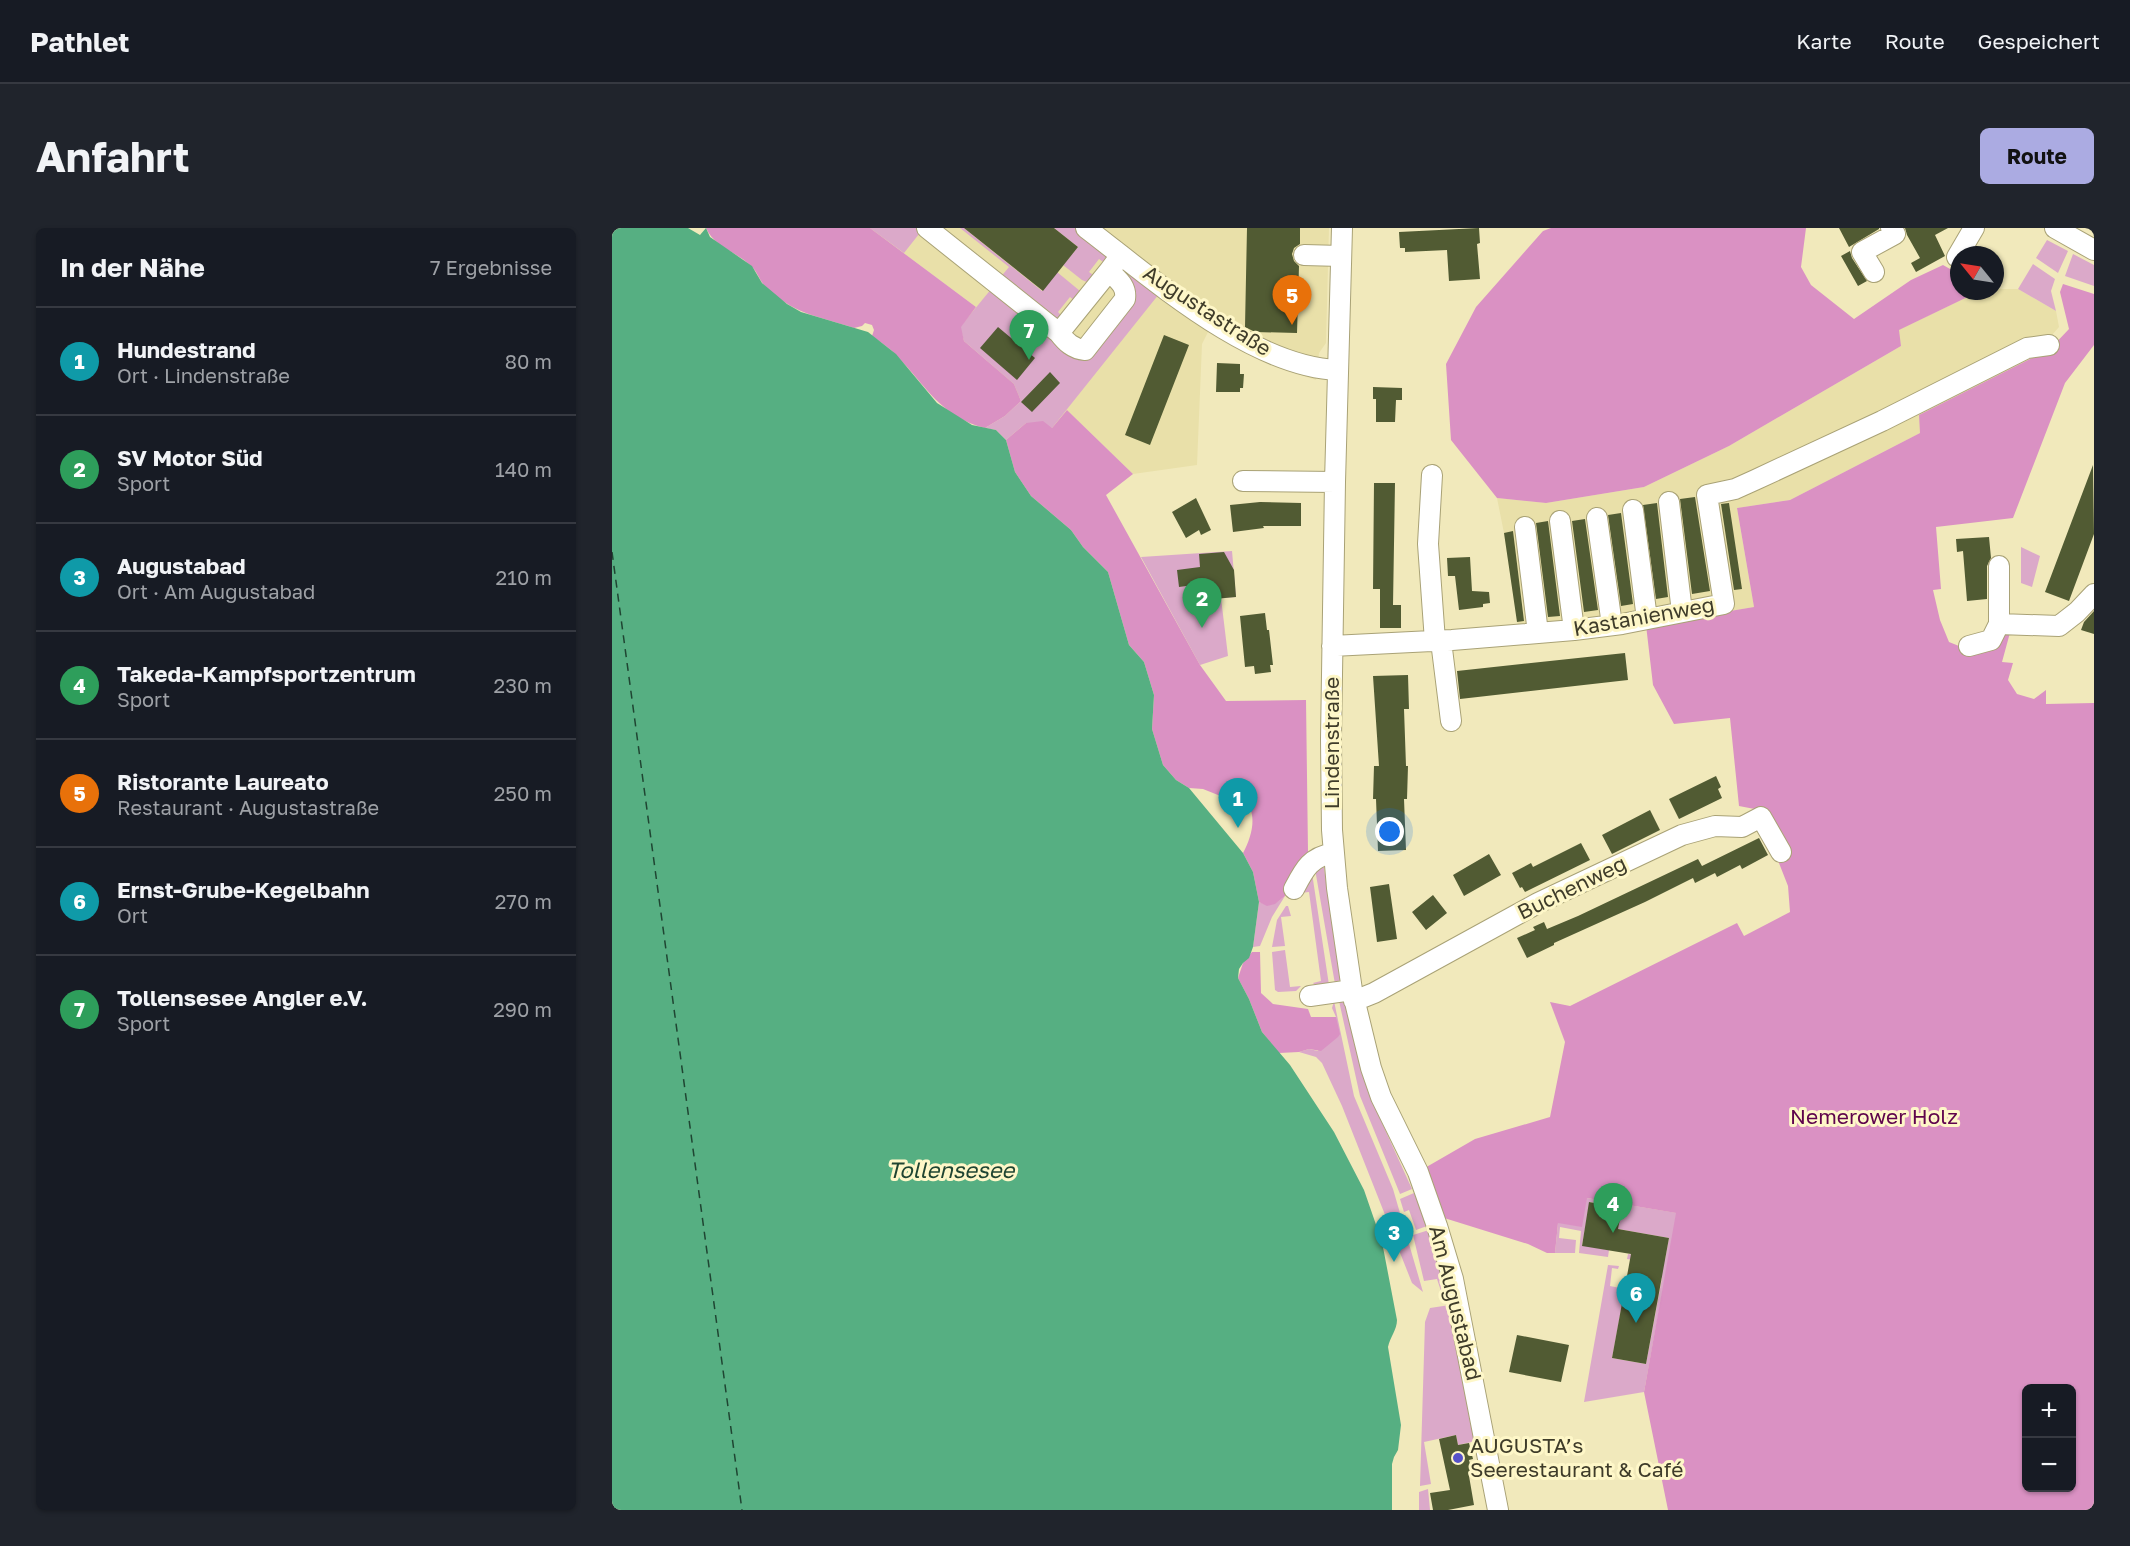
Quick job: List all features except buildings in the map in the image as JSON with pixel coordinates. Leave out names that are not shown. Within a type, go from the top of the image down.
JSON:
[{"type":"street","points":[[927,228],[1077,349],[1085,350],[1125,299],[1126,292],[1123,284],[1109,271]]},
{"type":"street","name":"Augustastraße","points":[[1086,228],[1190,306],[1231,333],[1267,352],[1301,366],[1338,370]]},
{"type":"street","name":"Lindenstraße","points":[[1342,228],[1331,739],[1333,853],[1353,996]]},
{"type":"street","points":[[1874,272],[1862,252],[1895,234],[1891,228]]},
{"type":"street","points":[[1963,246],[1974,228]]},
{"type":"street","points":[[2055,228],[2094,249]]},
{"type":"street","points":[[1059,333],[1121,255]]},
{"type":"street","points":[[1304,255],[1341,256]]},
{"type":"street","name":"Kastanienweg","points":[[1332,646],[1438,641],[1574,630],[1617,625],[1724,604],[1707,495],[1735,489],[1882,421],[2027,348],[2049,345]]},
{"type":"street","points":[[1432,475],[1428,544],[1438,641],[1451,721]]},
{"type":"street","points":[[1243,481],[1335,482]]},
{"type":"street","points":[[1669,502],[1682,612]]},
{"type":"street","points":[[1633,510],[1647,619]]},
{"type":"street","points":[[1597,518],[1617,625]]},
{"type":"street","points":[[1560,521],[1574,630]]},
{"type":"street","points":[[1525,527],[1538,633]]},
{"type":"street","points":[[1969,646],[1991,640],[1999,624],[1999,566]]},
{"type":"street","points":[[1999,624],[2059,626],[2077,612],[2094,594]]},
{"type":"street","name":"Buchenweg","points":[[1310,996],[1353,996],[1384,988],[1538,903],[1682,835],[1715,826],[1742,827],[1761,817],[1781,852]]},
{"type":"street","points":[[1294,889],[1312,860],[1333,853]]},
{"type":"street","name":"Am Augustabad","points":[[1353,996],[1381,1097],[1418,1172],[1453,1279],[1498,1510]]},
{"type":"shaded area","points":[[870,228],[1329,228],[1326,343],[1319,353],[1316,380],[1263,360],[1210,328],[1202,344],[1197,465],[1133,474],[1067,410],[1052,428],[1032,412],[960,327],[976,307]]},
{"type":"shaded area","points":[[870,228],[921,228],[923,229],[904,253]]},
{"type":"shaded area","points":[[960,228],[964,228],[1042,291],[1057,272],[1081,294],[1076,302],[1070,297],[1058,312],[1064,318],[1060,322],[999,279],[1009,267]]},
{"type":"shaded area","points":[[1054,228],[1075,228],[1106,251],[1108,259],[1106,264],[1099,259],[1089,272],[1096,277],[1089,283],[1063,265],[1078,247]]},
{"type":"shaded area","points":[[2047,240],[2068,251],[2058,273],[2036,258]]},
{"type":"shaded area","points":[[2073,254],[2094,265],[2094,286],[2065,276]]},
{"type":"shaded area","points":[[2033,264],[2055,279],[2051,291],[2056,311],[2018,289]]},
{"type":"shaded area","points":[[1124,268],[1159,294],[1052,428],[1026,423],[1006,440],[996,430],[985,428],[1005,416],[1021,401],[1014,384],[964,341],[960,327],[992,288],[1071,356],[1133,302],[1117,271]]},
{"type":"shaded area","points":[[2004,289],[2018,289],[2056,311],[2059,327],[2046,342],[2050,349],[1920,415],[1920,433],[1790,500],[1737,508],[1754,607],[1646,625],[1643,611],[1518,626],[1497,498],[1546,503],[1644,487],[1729,446],[1901,346],[1898,330],[1961,300],[2004,300]]},
{"type":"shaded area","points":[[2021,547],[2040,556],[2032,587],[2021,583]]},
{"type":"shaded area","points":[[1232,551],[1236,597],[1221,598],[1228,656],[1200,665],[1141,557]]},
{"type":"shaded area","points":[[1323,861],[1340,980],[1335,984],[1315,869]]},
{"type":"shaded area","points":[[1312,873],[1329,985],[1317,987],[1313,983],[1321,981],[1309,892],[1300,893]]},
{"type":"shaded area","points":[[1285,896],[1272,917],[1260,946],[1253,947],[1259,902],[1273,904]]},
{"type":"shaded area","points":[[1286,906],[1291,916],[1281,917],[1285,946],[1272,947],[1277,920]]},
{"type":"shaded area","points":[[1285,950],[1290,987],[1301,986],[1296,991],[1278,992],[1275,990],[1272,952]]},
{"type":"shaded area","points":[[1334,1001],[1354,1096],[1393,1189],[1423,1292],[1412,1283],[1342,1106],[1322,1063],[1316,1057],[1299,1052],[1309,1049],[1318,1051],[1336,1017],[1332,1008]]},
{"type":"shaded area","points":[[1339,1001],[1345,1003],[1368,1092],[1412,1189],[1400,1194],[1360,1096]]},
{"type":"shaded area","points":[[1414,1193],[1427,1226],[1416,1230],[1409,1210],[1404,1212],[1400,1199]]},
{"type":"shaded area","points":[[1587,1198],[1677,1213],[1644,1392],[1584,1402],[1608,1265],[1619,1266],[1618,1269],[1612,1268],[1610,1286],[1625,1289],[1612,1358],[1646,1364],[1662,1278],[1628,1271],[1657,1264],[1627,1259],[1628,1254],[1665,1260],[1669,1238],[1618,1229],[1621,1208],[1590,1202],[1582,1245],[1609,1250],[1608,1257],[1579,1253],[1581,1231],[1560,1227],[1559,1238],[1576,1240],[1575,1253],[1555,1253],[1558,1223]]},
{"type":"shaded area","points":[[1429,1230],[1448,1299],[1443,1297],[1437,1279],[1424,1281],[1413,1235]]},
{"type":"shaded area","points":[[1450,1305],[1476,1441],[1458,1445],[1456,1435],[1424,1442],[1431,1484],[1420,1486],[1425,1322],[1430,1308]]},
{"type":"shaded area","points":[[1428,1489],[1430,1510],[1419,1510],[1419,1492]]},
{"type":"green space","points":[[706,228],[870,228],[976,307],[961,327],[964,341],[1014,384],[1021,401],[1005,416],[985,428],[957,416],[935,399],[894,353],[872,336],[874,330],[872,325],[865,323],[854,328],[795,308],[774,295],[751,266],[714,240]]},
{"type":"green space","points":[[1551,228],[1806,228],[1801,267],[1811,285],[1854,319],[1911,280],[1943,265],[1950,269],[1950,300],[1961,300],[1899,330],[1901,346],[1729,446],[1644,487],[1546,503],[1497,498],[1451,440],[1446,364],[1476,307],[1543,231]]},
{"type":"green space","name":"Nemerower Holz","points":[[2063,284],[2094,294],[2094,345],[2065,383],[2013,518],[1936,527],[1941,589],[1933,590],[1940,620],[1949,642],[1969,650],[2002,629],[2011,629],[2002,662],[2013,663],[2008,680],[2017,694],[2034,699],[2046,690],[2046,704],[2094,703],[2094,1510],[1668,1510],[1644,1392],[1676,1213],[1587,1198],[1582,1227],[1558,1223],[1555,1253],[1547,1253],[1528,1244],[1441,1217],[1423,1169],[1475,1139],[1550,1117],[1565,1042],[1550,1002],[1570,1006],[1737,923],[1744,936],[1790,912],[1788,886],[1775,853],[1765,811],[1739,806],[1730,718],[1674,724],[1653,685],[1646,625],[1754,607],[1737,508],[1790,500],[1920,433],[1919,415],[2050,349],[2069,329],[2060,292]]},
{"type":"green space","points":[[1067,410],[1133,474],[1106,495],[1200,665],[1226,701],[1306,700],[1308,852],[1285,896],[1275,904],[1267,906],[1259,902],[1253,872],[1243,853],[1252,824],[1251,809],[1248,803],[1243,796],[1233,801],[1203,789],[1189,788],[1176,780],[1163,765],[1152,729],[1154,695],[1144,662],[1129,645],[1108,572],[1083,547],[1071,530],[1031,496],[1015,472],[1006,440],[1026,423],[1043,421],[1052,428]]},
{"type":"green space","points":[[1252,952],[1260,952],[1261,993],[1273,1004],[1308,1009],[1311,1017],[1336,1017],[1340,1034],[1338,1037],[1321,1051],[1309,1049],[1279,1053],[1262,1032],[1238,978],[1243,963]]},
{"type":"water","name":"Tollensesee","points":[[612,228],[688,228],[700,235],[706,228],[710,237],[752,266],[762,283],[787,304],[801,312],[868,332],[896,354],[937,403],[972,425],[996,430],[1006,440],[1015,472],[1031,496],[1071,530],[1083,547],[1108,572],[1129,645],[1144,662],[1154,695],[1152,729],[1163,765],[1176,780],[1189,788],[1243,853],[1253,872],[1259,902],[1253,947],[1249,958],[1239,969],[1238,978],[1262,1032],[1290,1065],[1334,1132],[1364,1190],[1382,1242],[1397,1320],[1388,1347],[1401,1425],[1398,1450],[1392,1464],[1392,1510],[612,1510]]},
{"type":"ferry route","points":[[612,552],[742,1510]]},
{"type":"place","name":"Ristorante Laureato","points":[[1292,325]]},
{"type":"place","name":"Tollensesee Angler e.V.","points":[[1029,360]]},
{"type":"place","name":"SV Motor Süd","points":[[1202,628]]},
{"type":"place","name":"Hundestrand","points":[[1238,828]]},
{"type":"place","name":"Takeda-Kampfsportzentrum","points":[[1613,1233]]},
{"type":"place","name":"Augustabad","points":[[1394,1262]]},
{"type":"place","name":"Ernst-Grube-Kegelbahn","points":[[1636,1323]]},
{"type":"place","name":"AUGUSTA’s Seerestaurant & Café","points":[[1458,1458]]}]
